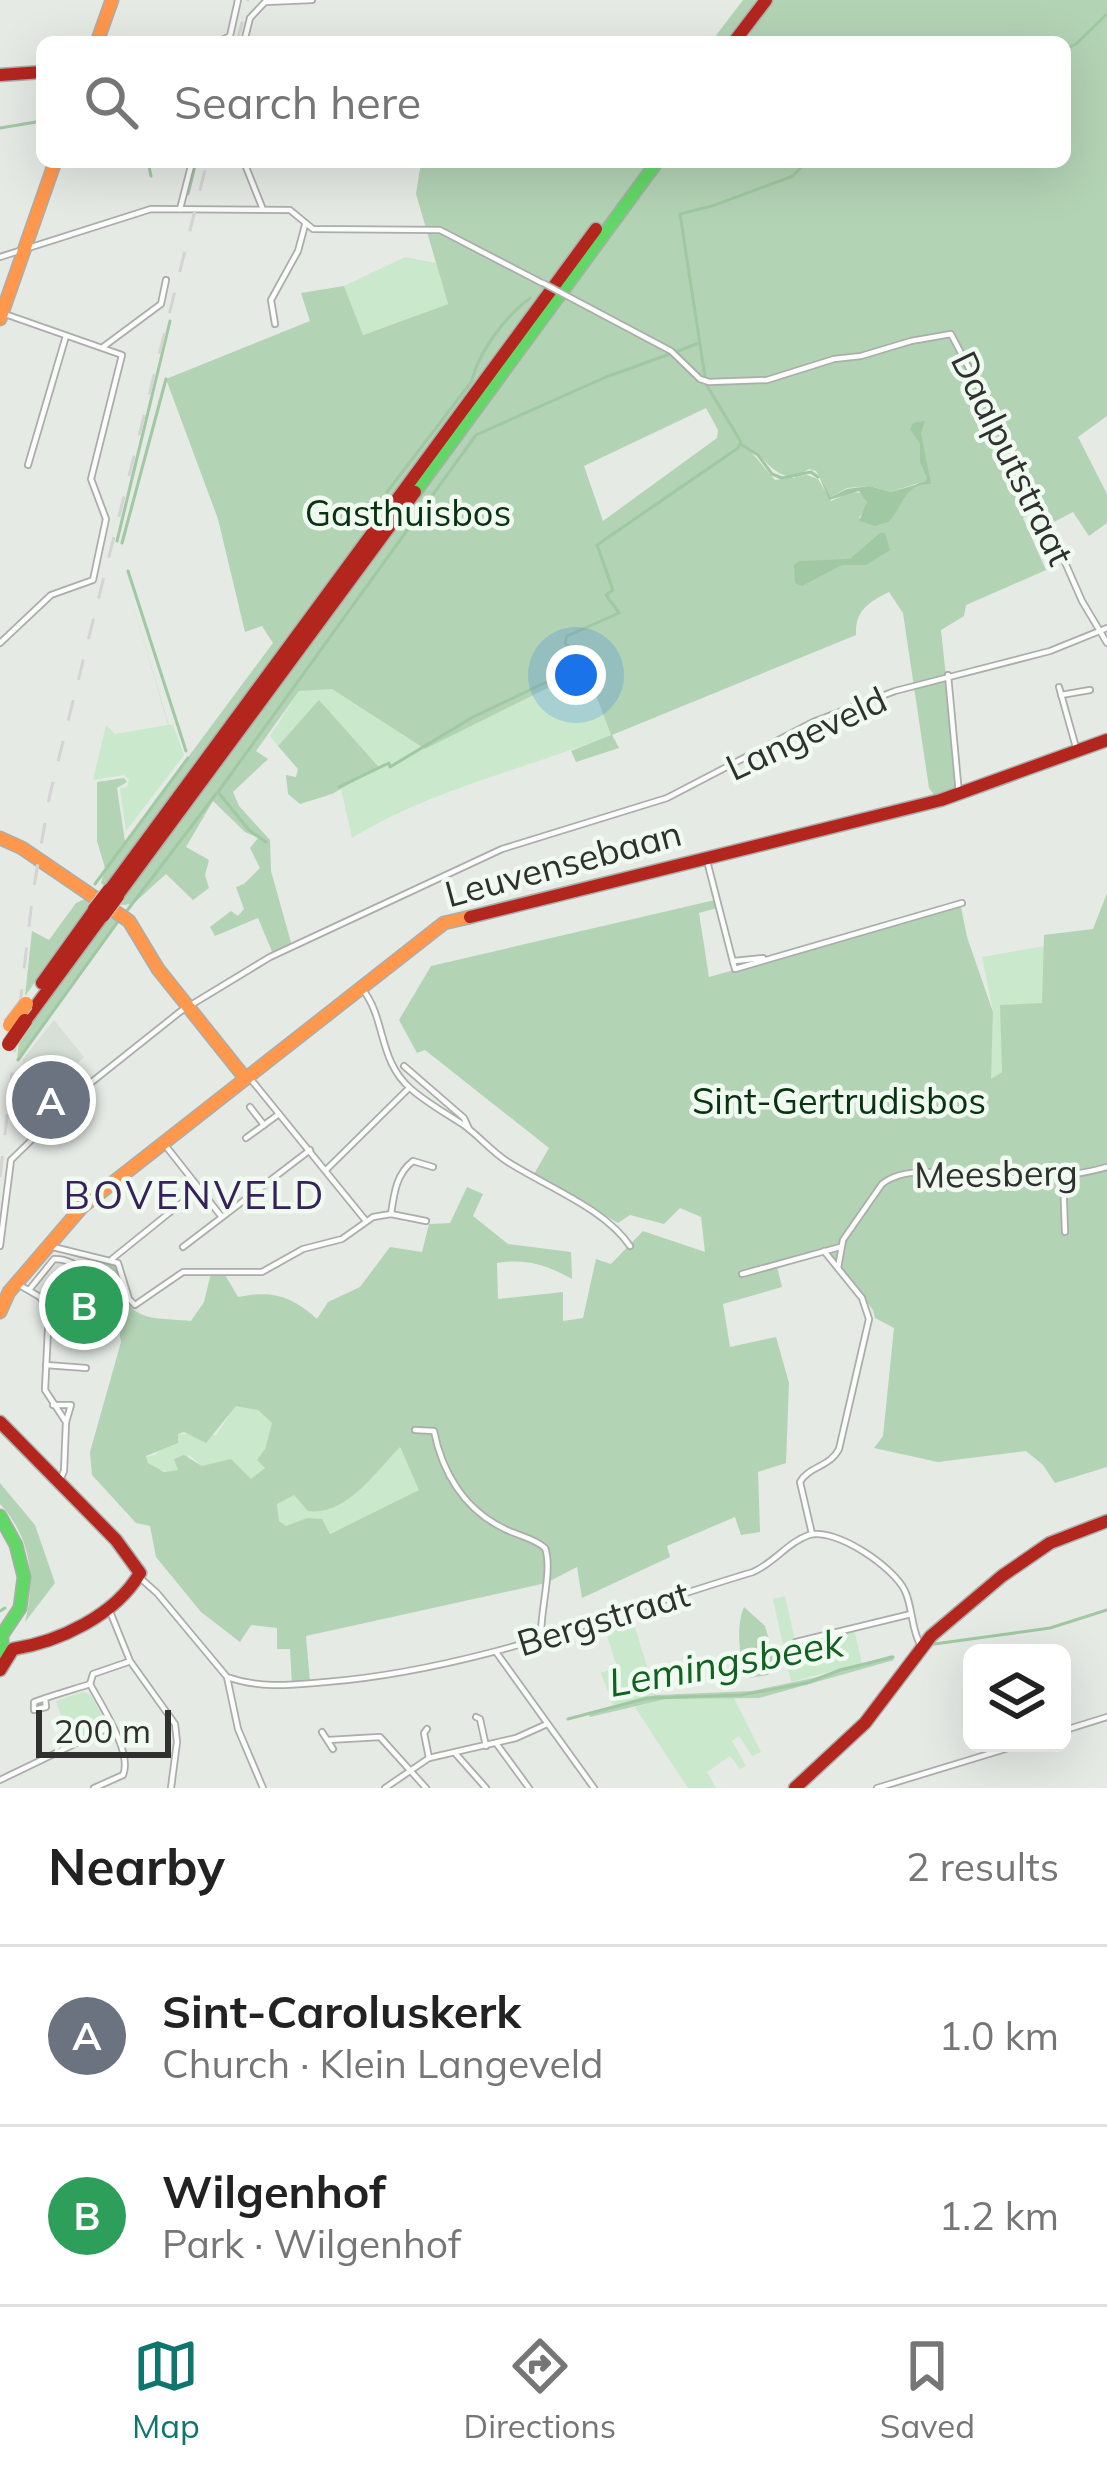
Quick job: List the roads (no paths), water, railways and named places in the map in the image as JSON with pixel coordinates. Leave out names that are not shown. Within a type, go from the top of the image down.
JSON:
[{"type":"main road","points":[[99,36],[112,0]]},
{"type":"main road","points":[[739,36],[766,0]]},
{"type":"main road","points":[[749,36],[776,0]]},
{"type":"main road","points":[[0,75],[36,72]]},
{"type":"main road","points":[[1,316],[53,168]]},
{"type":"main road","points":[[113,894],[642,168]]},
{"type":"main road","points":[[18,1023],[26,1004],[113,894],[653,168]]},
{"type":"main road","name":"Leuvensebaan","points":[[10,1297],[82,1207],[360,985],[452,920],[959,794],[1107,740]]},
{"type":"main road","points":[[0,838],[127,919],[184,1009],[247,1077]]},
{"type":"main road","points":[[3,1046],[99,912]]},
{"type":"main road","points":[[0,1422],[139,1569],[139,1577],[108,1608],[43,1642],[12,1642]]},
{"type":"main road","points":[[0,1514],[14,1529],[26,1561],[27,1591],[0,1670]]},
{"type":"main road","points":[[795,1788],[866,1723],[922,1646],[1024,1560],[1060,1537],[1107,1521]]},
{"type":"street","points":[[230,36],[238,0]]},
{"type":"street","points":[[246,36],[250,18],[265,2],[312,0]]},
{"type":"street","points":[[180,209],[190,168]]},
{"type":"street","points":[[246,168],[262,207]]},
{"type":"street","points":[[0,256],[128,213],[262,207],[295,212],[305,225],[298,251],[271,300],[275,324]]},
{"type":"street","name":"Daalputstraat","points":[[305,225],[448,233],[670,351],[701,380],[710,382],[766,380],[834,358],[863,356],[911,340],[951,334],[1030,483],[1084,604],[1104,629],[1107,643]]},
{"type":"street","points":[[101,348],[160,304],[166,280]]},
{"type":"street","points":[[0,643],[45,599],[93,580],[106,520],[91,479],[122,355],[1,316]]},
{"type":"street","points":[[28,465],[66,336]]},
{"type":"street","name":"Langeveld","points":[[0,1246],[10,1162],[79,1093],[184,1009],[270,957],[487,855],[667,799],[813,722],[948,675],[1050,651],[1104,629]]},
{"type":"street","points":[[948,675],[959,794]]},
{"type":"street","points":[[1078,752],[1060,691],[1090,690]]},
{"type":"street","points":[[706,856],[733,962],[764,958],[962,903]]},
{"type":"street","points":[[360,985],[374,1003],[382,1047],[410,1089],[506,1161],[621,1226],[630,1246]]},
{"type":"street","points":[[404,1066],[468,1121],[469,1129]]},
{"type":"street","points":[[65,1077],[79,1093]]},
{"type":"street","points":[[247,1077],[366,1221]]},
{"type":"street","points":[[326,1170],[410,1089]]},
{"type":"street","points":[[250,1107],[264,1125]]},
{"type":"street","points":[[247,1138],[280,1114]]},
{"type":"street","points":[[164,1142],[220,1216]]},
{"type":"street","points":[[183,1247],[310,1150]]},
{"type":"street","points":[[391,1214],[395,1186],[408,1164],[433,1167]]},
{"type":"street","name":"Meesberg","points":[[840,1247],[886,1180],[922,1174],[1063,1176],[1107,1167]]},
{"type":"street","points":[[1063,1176],[1065,1232]]},
{"type":"street","points":[[112,1258],[200,1188]]},
{"type":"street","points":[[47,1245],[112,1258],[121,1267],[131,1302],[137,1304],[183,1272],[262,1272],[303,1250],[342,1239],[366,1221],[391,1214],[426,1221]]},
{"type":"street","points":[[742,1274],[840,1247],[838,1268]]},
{"type":"street","points":[[824,1251],[868,1309],[839,1450],[831,1462],[807,1473],[800,1482],[812,1534],[844,1539],[901,1584],[922,1646]]},
{"type":"street","points":[[10,1297],[54,1259],[70,1262],[93,1285],[100,1320],[50,1317]]},
{"type":"street","points":[[61,1318],[78,1296]]},
{"type":"street","points":[[10,1297],[47,1303],[45,1390],[66,1422]]},
{"type":"street","points":[[46,1365],[86,1368]]},
{"type":"street","points":[[53,1405],[71,1406],[64,1469],[58,1481]]},
{"type":"street","points":[[415,1430],[433,1430],[446,1471],[464,1498],[497,1526],[545,1548],[549,1563],[541,1637]]},
{"type":"street","name":"Bergstraat","points":[[246,1684],[267,1687],[378,1678],[496,1652],[753,1572],[812,1534]]},
{"type":"street","points":[[139,1577],[227,1677],[238,1730],[263,1788]]},
{"type":"street","points":[[108,1608],[130,1661],[177,1729],[171,1788]]},
{"type":"street","points":[[796,1642],[911,1614]]},
{"type":"street","points":[[496,1652],[594,1788]]},
{"type":"street","points":[[94,1788],[122,1775],[127,1762],[90,1684],[93,1674],[130,1661]]},
{"type":"street","points":[[227,1677],[246,1684]]},
{"type":"street","points":[[45,1698],[90,1684]]},
{"type":"street","points":[[231,1694],[246,1684]]},
{"type":"street","points":[[476,1717],[486,1746]]},
{"type":"street","points":[[1071,1728],[1107,1717]]},
{"type":"street","points":[[385,1788],[429,1758],[486,1746],[547,1724]]},
{"type":"street","points":[[0,1780],[112,1726]]},
{"type":"street","points":[[427,1729],[429,1758]]},
{"type":"street","points":[[322,1732],[333,1749]]},
{"type":"street","points":[[328,1739],[380,1736],[426,1788]]},
{"type":"street","points":[[496,1743],[529,1788]]},
{"type":"street","points":[[877,1788],[995,1752]]},
{"type":"street","points":[[454,1753],[487,1788]]},
{"type":"waterway","points":[[1071,46],[1107,14]]},
{"type":"waterway","points":[[0,128],[36,122]]},
{"type":"waterway","points":[[149,168],[151,176]]},
{"type":"waterway","points":[[188,194],[194,168]]},
{"type":"waterway","points":[[705,377],[680,214],[793,176],[800,168]]},
{"type":"waterway","points":[[387,492],[472,381],[495,335],[530,298]]},
{"type":"waterway","points":[[117,541],[170,321]]},
{"type":"waterway","points":[[678,351],[699,343]]},
{"type":"waterway","points":[[266,842],[249,830],[218,792],[476,435],[670,354]]},
{"type":"waterway","points":[[122,543],[166,379]]},
{"type":"waterway","points":[[339,787],[389,763],[390,767],[473,717],[580,666],[577,654],[565,643],[567,636],[619,613],[606,595],[613,590],[597,545],[741,442],[707,386]]},
{"type":"waterway","points":[[742,445],[758,455],[772,474],[782,478],[811,472],[818,477]]},
{"type":"waterway","points":[[128,571],[186,751]]},
{"type":"waterway","points":[[95,884],[188,758]]},
{"type":"waterway","points":[[126,912],[216,794]]},
{"type":"waterway","points":[[18,1060],[119,920]]},
{"type":"waterway","points":[[0,1611],[5,1608]]},
{"type":"waterway","name":"Lemingsbeek","points":[[927,1645],[1050,1628],[1107,1610]]},
{"type":"waterway","name":"Lemingsbeek","points":[[568,1719],[647,1698],[741,1695],[807,1683],[893,1657]]},
{"type":"railway","points":[[239,36],[248,0]]},
{"type":"railway","points":[[0,1177],[33,892],[50,794],[206,168]]},
{"type":"place","name":"Sint-Caroluskerk","points":[[51,1100]]},
{"type":"place","name":"Wilgenhof","points":[[84,1305]]},
{"type":"district","name":"BOVENVELD","points":[[195,1194]]},
{"type":"park label","name":"Gasthuisbos","points":[[408,512]]},
{"type":"park label","name":"Sint-Gertrudisbos","points":[[839,1100]]}]
